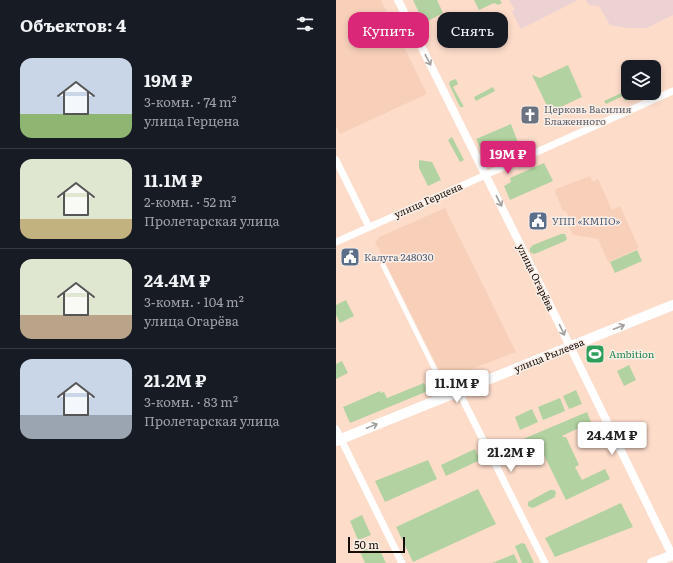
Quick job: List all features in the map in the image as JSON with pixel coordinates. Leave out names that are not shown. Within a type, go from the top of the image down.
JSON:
[{"type":"main road","name":"улица Рылеева","points":[[338,436],[459,392],[673,305]]},
{"type":"main road","points":[[652,563],[672,555]]},
{"type":"street","name":"улица Огарёва","points":[[398,0],[531,266],[672,555]]},
{"type":"street","name":"улица Герцена","points":[[336,242],[673,91]]},
{"type":"street","points":[[336,160],[369,227]]},
{"type":"street","points":[[383,265],[442,384]]},
{"type":"street","points":[[459,392],[546,563]]},
{"type":"street","points":[[338,436],[402,563]]},
{"type":"shaded area","points":[[336,0],[381,0],[387,12],[348,12],[348,48],[404,48],[427,94],[340,134],[336,126]]},
{"type":"shaded area","points":[[509,0],[578,0],[521,29],[512,12],[515,10]]},
{"type":"shaded area","points":[[586,0],[673,0],[673,15],[647,28],[627,28],[610,25],[599,6],[589,5]]},
{"type":"shaded area","points":[[590,176],[593,182],[598,179],[612,210],[620,206],[639,248],[608,262],[598,239],[573,235],[567,223],[570,221],[566,211],[563,211],[555,192],[556,189]]},
{"type":"shaded area","points":[[445,208],[516,352],[444,380],[375,242],[379,237]]},
{"type":"green space","points":[[413,0],[437,0],[443,12],[437,12],[437,16],[429,20],[429,12],[419,12]]},
{"type":"green space","points":[[474,0],[500,0],[502,3],[498,5],[494,3],[479,10]]},
{"type":"green space","points":[[568,65],[582,97],[550,112],[532,75],[540,78]]},
{"type":"green space","points":[[456,79],[458,84],[453,87],[464,107],[460,107],[449,84],[450,81]]},
{"type":"green space","points":[[493,87],[495,91],[476,101],[474,97]]},
{"type":"green space","points":[[621,93],[621,97],[606,104],[604,101]]},
{"type":"green space","points":[[511,124],[519,145],[486,160],[476,139]]},
{"type":"green space","points":[[452,137],[464,160],[460,162],[448,140]]},
{"type":"green space","points":[[419,160],[432,162],[441,180],[428,186],[419,168]]},
{"type":"green space","points":[[544,163],[553,181],[510,200],[504,186],[511,182],[510,178]]},
{"type":"green space","points":[[561,234],[565,234],[567,239],[565,241],[534,254],[530,252],[530,248],[533,245]]},
{"type":"green space","points":[[637,250],[642,261],[615,273],[610,262]]},
{"type":"green space","points":[[346,300],[354,316],[340,323],[336,315],[336,305]]},
{"type":"green space","points":[[342,361],[348,373],[336,379],[336,364]]},
{"type":"green space","points":[[629,365],[636,380],[624,386],[617,371]]},
{"type":"green space","points":[[424,383],[428,391],[350,423],[343,407],[380,391],[381,393],[384,392],[387,398]]},
{"type":"green space","points":[[576,390],[582,404],[569,409],[563,396]]},
{"type":"green space","points":[[560,398],[565,411],[543,420],[538,407]]},
{"type":"green space","points":[[532,409],[538,422],[520,430],[515,417]]},
{"type":"green space","points":[[587,412],[591,422],[562,436],[566,437],[579,465],[575,467],[582,480],[605,469],[610,479],[566,500],[540,447],[537,448],[537,450],[512,462],[508,454],[526,446],[523,439]]},
{"type":"green space","points":[[475,449],[480,460],[446,476],[441,465]]},
{"type":"green space","points":[[428,460],[437,479],[385,502],[375,481]]},
{"type":"green space","points":[[478,489],[496,524],[413,562],[396,527]]},
{"type":"green space","points":[[550,490],[554,490],[556,492],[555,497],[532,508],[528,506],[528,502]]},
{"type":"green space","points":[[621,503],[633,527],[555,557],[545,538]]},
{"type":"green space","points":[[362,515],[371,535],[358,540],[350,521]]},
{"type":"green space","points":[[522,543],[525,544],[534,563],[522,563],[515,546]]},
{"type":"green space","points":[[377,544],[386,563],[365,563],[360,552]]},
{"type":"green space","points":[[514,554],[518,563],[492,563]]},
{"type":"place","name":"Церковь Василия Блаженного","points":[[530,115]]},
{"type":"place","name":"УПП «КМПО»","points":[[538,221]]},
{"type":"place","name":"Калуга 248030","points":[[350,257]]},
{"type":"place","name":"Ambition","points":[[595,354]]}]
